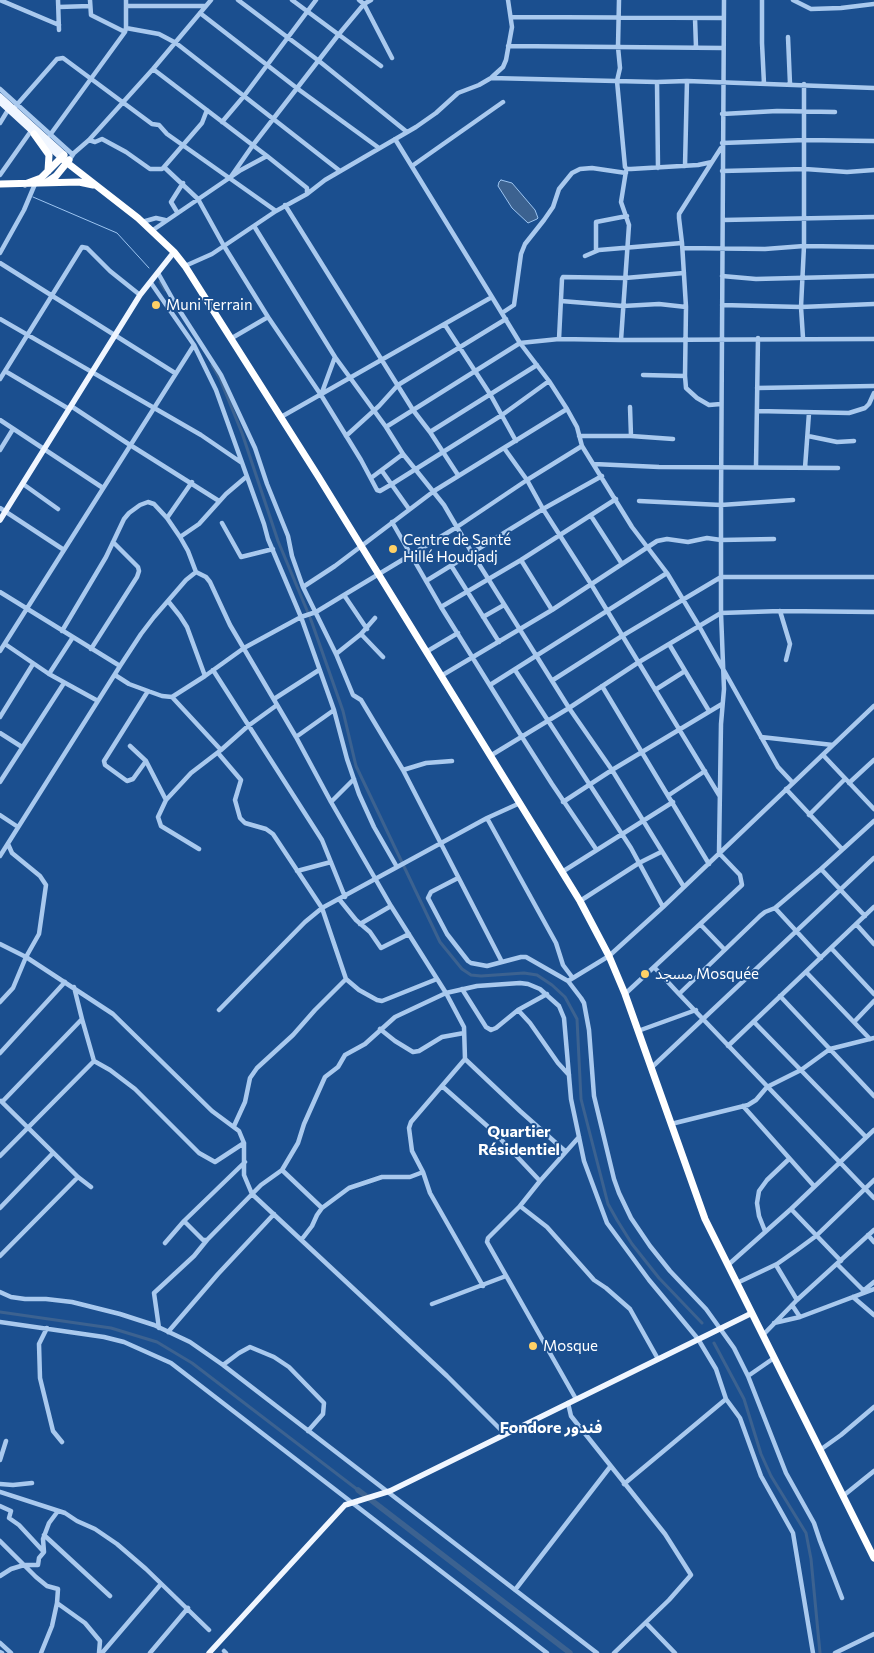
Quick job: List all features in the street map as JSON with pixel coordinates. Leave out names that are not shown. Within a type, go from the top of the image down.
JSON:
[{"type":"highway","points":[[33,132],[49,155],[48,171]]},
{"type":"highway","points":[[25,184],[38,180],[68,157]]},
{"type":"highway","points":[[38,184],[54,178],[68,157]]},
{"type":"highway","points":[[68,157],[102,190],[144,224],[186,266],[580,901],[609,956],[625,994],[705,1219],[874,1558]]},
{"type":"highway","points":[[68,157],[97,180],[132,214]]},
{"type":"highway","points":[[0,184],[79,182],[102,190]]},
{"type":"main road","points":[[0,96],[68,157]]},
{"type":"main road","points":[[0,102],[13,107],[33,132],[68,157]]},
{"type":"main road","points":[[0,520],[3,510],[23,484],[140,296],[174,252]]},
{"type":"main road","points":[[210,1653],[345,1505],[384,1493],[752,1313]]},
{"type":"street","points":[[0,0],[59,27],[58,0]]},
{"type":"street","points":[[90,0],[91,15],[125,30],[158,34],[176,43],[340,171]]},
{"type":"street","points":[[50,135],[92,80],[125,30],[126,0]]},
{"type":"street","points":[[0,89],[13,107],[50,135],[68,157],[89,140],[176,43],[211,0]]},
{"type":"street","points":[[238,0],[319,60],[407,132]]},
{"type":"street","points":[[292,0],[380,66]]},
{"type":"street","points":[[222,122],[244,96],[316,0]]},
{"type":"street","points":[[359,0],[364,4],[392,58]]},
{"type":"street","points":[[230,178],[253,145],[339,34],[364,4],[371,0]]},
{"type":"street","points":[[186,266],[212,254],[284,205],[307,194],[325,180],[396,139],[436,113],[455,95],[491,78],[504,65],[511,30],[508,0]]},
{"type":"street","points":[[619,0],[618,47],[620,68],[617,81],[626,171],[621,202],[628,224],[621,340]]},
{"type":"street","points":[[625,994],[742,885],[740,875],[719,853],[723,670],[721,613],[721,404],[724,0]]},
{"type":"street","points":[[762,0],[764,84]]},
{"type":"street","points":[[793,0],[811,9],[874,4]]},
{"type":"street","points":[[59,6],[90,6]]},
{"type":"street","points":[[126,6],[206,6]]},
{"type":"street","points":[[200,13],[298,89],[379,148]]},
{"type":"street","points":[[511,16],[724,18]]},
{"type":"street","points":[[695,18],[696,47]]},
{"type":"street","points":[[788,37],[790,84]]},
{"type":"street","points":[[508,46],[723,48]]},
{"type":"street","points":[[0,123],[57,59],[60,58],[152,124],[159,125],[168,134],[276,211]]},
{"type":"street","points":[[153,69],[307,188],[307,194]]},
{"type":"street","points":[[491,78],[687,81],[722,84],[804,84],[874,88]]},
{"type":"street","points":[[685,166],[687,81]]},
{"type":"street","points":[[657,82],[658,168]]},
{"type":"street","points":[[803,338],[801,307],[805,217],[804,84]]},
{"type":"street","points":[[412,166],[503,102]]},
{"type":"street","points":[[89,140],[95,142],[102,139],[126,152],[150,169],[162,169],[202,123],[207,110]]},
{"type":"street","points":[[722,114],[776,111],[835,112]]},
{"type":"street","points":[[0,175],[33,132]]},
{"type":"street","points":[[396,139],[520,343],[549,381],[567,409],[582,446],[646,548],[667,573],[778,767],[793,783]]},
{"type":"street","points":[[722,145],[805,140],[874,141]]},
{"type":"street","points":[[721,404],[709,405],[697,398],[686,388],[686,307],[683,246],[678,221],[679,214],[722,145]]},
{"type":"street","points":[[166,220],[156,218],[144,224],[153,230],[241,170],[267,156]]},
{"type":"street","points":[[502,313],[514,305],[524,244],[553,207],[559,190],[572,173],[580,169],[592,168],[626,171],[712,162]]},
{"type":"street","points":[[164,167],[198,199],[224,246],[268,317],[321,395],[377,490],[392,484],[502,415],[549,381]]},
{"type":"street","points":[[722,171],[805,169],[847,172],[874,170]]},
{"type":"street","points":[[177,212],[171,202],[183,183]]},
{"type":"street","points":[[0,253],[38,184]]},
{"type":"street","points":[[284,205],[413,410],[458,475]]},
{"type":"street","points":[[596,251],[596,222],[627,216]]},
{"type":"street","points":[[722,220],[874,217]]},
{"type":"street","points":[[254,226],[335,357],[386,427],[403,454],[434,491],[448,512],[504,605],[569,708],[612,770],[684,887]]},
{"type":"street","points":[[585,256],[596,251],[683,246],[766,249],[804,246],[874,247]]},
{"type":"street","points":[[0,379],[82,247],[140,296]]},
{"type":"street","points":[[0,263],[175,373]]},
{"type":"street","points":[[158,273],[176,305],[221,375],[244,422],[288,536],[292,556],[304,587],[353,695],[361,700],[403,770],[502,962]]},
{"type":"street","points":[[560,339],[562,278],[565,276],[625,278],[684,273]]},
{"type":"street","points":[[722,276],[756,279],[874,276]]},
{"type":"street","points":[[151,283],[194,345],[216,390],[268,539],[302,617],[334,710],[354,779],[374,827],[397,867]]},
{"type":"street","points":[[281,417],[492,297]]},
{"type":"street","points":[[561,301],[623,306],[653,303],[686,307]]},
{"type":"street","points":[[722,305],[801,307],[874,304]]},
{"type":"street","points":[[232,338],[268,317]]},
{"type":"street","points":[[0,319],[26,336],[92,373],[103,377],[201,435],[242,463]]},
{"type":"street","points":[[346,436],[374,412],[398,385],[506,320]]},
{"type":"street","points":[[445,324],[490,394],[516,441]]},
{"type":"street","points":[[756,467],[758,338]]},
{"type":"street","points":[[386,427],[520,343],[560,339],[874,339]]},
{"type":"street","points":[[0,651],[194,345]]},
{"type":"street","points":[[321,395],[335,357]]},
{"type":"street","points":[[430,432],[537,365]]},
{"type":"street","points":[[5,371],[70,407],[192,482],[219,501]]},
{"type":"street","points":[[643,375],[685,376]]},
{"type":"street","points":[[757,388],[874,386]]},
{"type":"street","points":[[757,411],[849,413],[860,411],[869,404],[874,393]]},
{"type":"street","points":[[630,407],[631,436]]},
{"type":"street","points":[[304,587],[336,566],[360,545],[434,491],[567,409]]},
{"type":"street","points":[[805,468],[809,413]]},
{"type":"street","points":[[0,420],[103,488]]},
{"type":"street","points":[[0,450],[13,429]]},
{"type":"street","points":[[579,436],[631,436],[672,439]]},
{"type":"street","points":[[808,436],[836,442],[854,442]]},
{"type":"street","points":[[115,675],[126,683],[162,696],[172,697],[244,648],[344,596],[457,527],[582,446]]},
{"type":"street","points":[[504,448],[527,480],[720,796]]},
{"type":"street","points":[[371,478],[403,454]]},
{"type":"street","points":[[594,464],[721,468],[838,468]]},
{"type":"street","points":[[382,471],[409,509]]},
{"type":"street","points":[[426,581],[543,509],[602,476]]},
{"type":"street","points":[[180,537],[199,524],[219,501],[246,477]]},
{"type":"street","points":[[167,518],[192,482]]},
{"type":"street","points":[[23,484],[58,509]]},
{"type":"street","points":[[441,607],[521,560],[616,499]]},
{"type":"street","points":[[639,502],[721,505],[793,500]]},
{"type":"street","points":[[62,631],[106,557],[124,519],[140,505],[151,502],[167,518],[180,537],[196,572],[206,577],[210,582],[230,625],[296,737],[331,802],[391,906],[446,992],[464,1027],[465,1059],[411,1122],[409,1128],[412,1151],[423,1172],[430,1193],[483,1286]]},
{"type":"street","points":[[3,510],[64,550]]},
{"type":"street","points":[[591,516],[622,564]]},
{"type":"street","points":[[222,522],[241,557],[273,549]]},
{"type":"street","points":[[392,522],[441,607],[522,737],[563,802],[596,849]]},
{"type":"street","points":[[441,676],[552,610],[657,541],[667,539],[688,542],[707,538],[721,540],[774,539]]},
{"type":"street","points":[[91,649],[139,571],[138,567],[113,542]]},
{"type":"street","points":[[521,560],[552,610]]},
{"type":"street","points":[[452,566],[499,642]]},
{"type":"street","points":[[0,856],[141,634],[186,580],[196,572]]},
{"type":"street","points":[[490,685],[667,573]]},
{"type":"street","points":[[553,680],[682,599],[721,577],[874,577]]},
{"type":"street","points":[[0,592],[120,666]]},
{"type":"street","points":[[344,596],[366,628]]},
{"type":"street","points":[[168,601],[187,627],[205,676]]},
{"type":"street","points":[[483,617],[504,605]]},
{"type":"street","points":[[780,611],[790,644],[786,660]]},
{"type":"street","points":[[490,756],[569,708],[638,662],[721,613],[780,611],[874,612]]},
{"type":"street","points":[[336,654],[361,634],[375,618]]},
{"type":"street","points":[[426,652],[458,633]]},
{"type":"street","points":[[361,634],[382,657]]},
{"type":"street","points":[[49,674],[73,637]]},
{"type":"street","points":[[5,644],[49,674],[98,701]]},
{"type":"street","points":[[669,644],[709,711]]},
{"type":"street","points":[[0,717],[33,664]]},
{"type":"street","points":[[213,670],[322,840],[345,896]]},
{"type":"street","points":[[274,699],[319,670]]},
{"type":"street","points":[[515,670],[639,863],[663,907]]},
{"type":"street","points":[[655,690],[685,670]]},
{"type":"street","points":[[0,782],[64,683]]},
{"type":"street","points":[[602,686],[669,795],[708,864]]},
{"type":"street","points":[[146,762],[133,779],[127,780],[105,765],[104,761],[148,691]]},
{"type":"street","points":[[172,697],[219,751],[240,780],[235,800],[240,818],[246,823],[270,831],[322,908],[346,979],[359,990],[382,1001],[438,979]]},
{"type":"street","points":[[563,802],[612,770],[722,704]]},
{"type":"street","points":[[200,849],[161,826],[158,817],[166,800],[188,775],[277,705]]},
{"type":"street","points":[[570,979],[609,956],[874,706]]},
{"type":"street","points":[[296,737],[334,710]]},
{"type":"street","points":[[0,733],[22,746]]},
{"type":"street","points":[[761,737],[833,745]]},
{"type":"street","points":[[130,746],[146,762],[166,800]]},
{"type":"street","points":[[823,755],[874,809]]},
{"type":"street","points":[[809,815],[874,760]]},
{"type":"street","points":[[403,770],[426,763],[452,761]]},
{"type":"street","points":[[669,795],[705,771]]},
{"type":"street","points":[[331,802],[354,779]]},
{"type":"street","points":[[786,789],[842,849]]},
{"type":"street","points":[[562,872],[620,833],[672,802]]},
{"type":"street","points":[[219,1010],[305,922],[322,908],[487,818],[520,803]]},
{"type":"street","points":[[0,815],[18,827]]},
{"type":"street","points":[[487,818],[556,943],[563,965],[584,1003],[589,1030],[594,1096],[614,1179],[619,1192],[631,1218],[650,1246],[670,1271],[706,1309],[721,1328],[738,1356],[748,1376],[786,1473],[814,1523],[842,1598]]},
{"type":"street","points":[[679,994],[724,949],[765,912],[775,908],[822,869],[874,821]]},
{"type":"street","points":[[0,1002],[13,988],[26,957],[39,934],[46,885],[40,876],[12,853],[8,844]]},
{"type":"street","points":[[580,901],[639,863],[661,852]]},
{"type":"street","points":[[651,1068],[874,858]]},
{"type":"street","points":[[297,871],[331,862]]},
{"type":"street","points":[[822,869],[865,916]]},
{"type":"street","points":[[458,878],[428,895],[428,901],[447,934],[468,961],[487,966],[524,957],[570,979]]},
{"type":"street","points":[[339,899],[360,924],[370,932],[381,948],[410,934]]},
{"type":"street","points":[[360,924],[391,906]]},
{"type":"street","points":[[728,1046],[874,907]]},
{"type":"street","points":[[775,908],[821,958]]},
{"type":"street","points":[[700,924],[724,949]]},
{"type":"street","points":[[856,924],[874,944]]},
{"type":"street","points":[[0,944],[26,957],[113,1014],[212,1111],[234,1126],[240,1132],[244,1143],[244,1175],[252,1194],[505,1434]]},
{"type":"street","points":[[832,949],[874,994]]},
{"type":"street","points":[[654,967],[874,1198]]},
{"type":"street","points":[[806,972],[872,1038]]},
{"type":"street","points":[[234,1126],[245,1102],[250,1078],[257,1068],[293,1035],[346,979]]},
{"type":"street","points":[[0,1053],[65,982]]},
{"type":"street","points":[[159,1328],[154,1293],[194,1256],[207,1240],[261,1185],[282,1170],[298,1143],[304,1124],[325,1077],[338,1066],[345,1055],[365,1044],[380,1029],[405,1011],[446,992],[477,986],[520,983],[534,986],[547,994],[558,1006],[564,1018],[571,1099],[584,1162],[607,1223],[643,1273],[698,1339],[716,1369],[726,1399],[740,1418],[762,1476],[794,1538],[812,1653]]},
{"type":"street","points":[[74,987],[94,1061],[110,1070],[135,1089],[199,1153],[215,1162],[244,1143]]},
{"type":"street","points":[[462,989],[488,1029],[496,1028],[518,1010],[547,994]]},
{"type":"street","points":[[780,996],[874,1096]]},
{"type":"street","points":[[854,1022],[874,1001]]},
{"type":"street","points":[[518,1010],[530,1023],[558,1064],[569,1075]]},
{"type":"street","points":[[638,1031],[696,1010]]},
{"type":"street","points":[[82,1020],[1,1101],[78,1178],[91,1187]]},
{"type":"street","points":[[754,1022],[866,1137]]},
{"type":"street","points":[[380,1029],[413,1052],[419,1051],[442,1037],[464,1033]]},
{"type":"street","points":[[671,1124],[752,1103],[767,1087],[801,1070],[830,1049],[872,1038]]},
{"type":"street","points":[[465,1059],[565,1150]]},
{"type":"street","points":[[0,1156],[94,1061]]},
{"type":"street","points":[[442,1086],[494,1132],[540,1181]]},
{"type":"street","points":[[743,1106],[814,1186]]},
{"type":"street","points":[[728,1265],[791,1209],[874,1130]]},
{"type":"street","points":[[576,1399],[487,1240],[520,1206],[565,1150],[579,1137]]},
{"type":"street","points":[[0,1208],[53,1153]]},
{"type":"street","points":[[765,1231],[759,1216],[757,1203],[759,1191],[766,1180],[789,1159]]},
{"type":"street","points":[[165,1243],[184,1221],[244,1162]]},
{"type":"street","points":[[282,1170],[322,1208]]},
{"type":"street","points":[[302,1240],[322,1208],[349,1188],[382,1177],[410,1177],[423,1172]]},
{"type":"street","points":[[0,1256],[78,1178]]},
{"type":"street","points":[[737,1283],[776,1264],[816,1236],[874,1180]]},
{"type":"street","points":[[520,1206],[547,1227],[594,1280],[606,1288],[630,1310],[658,1359]]},
{"type":"street","points":[[791,1209],[864,1291]]},
{"type":"street","points":[[168,1332],[218,1274],[274,1214]]},
{"type":"street","points":[[184,1221],[203,1240],[207,1240]]},
{"type":"street","points":[[763,1334],[792,1304],[874,1230]]},
{"type":"street","points":[[868,1235],[874,1242]]},
{"type":"street","points":[[776,1264],[797,1300]]},
{"type":"street","points":[[432,1304],[506,1276]]},
{"type":"street","points":[[774,1323],[800,1317],[853,1297],[864,1291],[874,1282]]},
{"type":"street","points":[[864,1291],[874,1289]]},
{"type":"street","points":[[0,1292],[11,1297],[46,1299],[80,1304],[120,1314],[190,1342],[308,1431],[384,1493],[596,1653]]},
{"type":"street","points":[[853,1297],[874,1316]]},
{"type":"street","points":[[792,1304],[800,1317]]},
{"type":"street","points":[[869,1311],[874,1308]]},
{"type":"street","points":[[0,1322],[104,1337],[124,1342],[171,1363],[547,1653]]},
{"type":"street","points":[[47,1328],[39,1344],[40,1378],[53,1431],[62,1442]]},
{"type":"street","points":[[223,1366],[239,1352],[250,1347],[274,1357],[289,1367],[324,1403],[323,1414],[308,1431]]},
{"type":"street","points":[[748,1376],[774,1358]]},
{"type":"street","points":[[624,1484],[726,1399]]},
{"type":"street","points":[[568,1403],[572,1416],[610,1467],[665,1534],[691,1575],[669,1600],[614,1653]]},
{"type":"street","points":[[820,1450],[841,1436],[874,1407]]},
{"type":"street","points":[[0,1460],[6,1442]]},
{"type":"street","points":[[515,1590],[610,1467]]},
{"type":"street","points":[[843,1496],[874,1472]]},
{"type":"street","points":[[0,1484],[32,1483]]},
{"type":"street","points":[[0,1492],[58,1511],[96,1529],[117,1544],[188,1608],[209,1630]]},
{"type":"street","points":[[0,1506],[11,1511],[9,1518],[19,1524],[44,1552]]},
{"type":"street","points":[[0,1576],[11,1569],[24,1565],[38,1565],[39,1558],[44,1552],[44,1535],[49,1523],[58,1511]]},
{"type":"street","points":[[44,1535],[110,1596]]},
{"type":"street","points":[[0,1541],[48,1586],[58,1589],[52,1626],[41,1653]]},
{"type":"street","points":[[101,1653],[161,1584]]},
{"type":"street","points":[[57,1603],[85,1623],[100,1641],[101,1653]]},
{"type":"street","points":[[150,1653],[188,1608]]},
{"type":"street","points":[[646,1623],[675,1653]]},
{"type":"street","points":[[835,1653],[874,1634]]},
{"type":"street","points":[[0,1643],[11,1653]]},
{"type":"water","points":[[501,180],[512,183],[535,210],[537,219],[528,223],[512,208],[498,186]]},
{"type":"waterway","points":[[33,197],[117,233],[149,268]]},
{"type":"waterway","points":[[160,282],[165,290]]},
{"type":"waterway","points":[[212,365],[220,379],[242,433],[278,541],[311,620],[343,711],[356,766],[440,942],[462,969],[471,975],[524,973],[537,975],[565,997],[577,1019],[581,1099],[608,1204],[632,1244],[659,1278],[702,1323]]},
{"type":"waterway","points":[[0,1312],[111,1328],[157,1342],[192,1363],[358,1490]]},
{"type":"waterway","points":[[714,1343],[744,1399],[761,1454],[771,1476],[806,1533],[811,1559],[820,1653]]},
{"type":"waterway","points":[[358,1490],[570,1653]]},
{"type":"place","name":"Muni Terrain","points":[[156,305]]},
{"type":"place","name":"Centre de Santé Hillé Houdjadj","points":[[393,549]]},
{"type":"place","name":"مسجد Mosquée","points":[[645,974]]},
{"type":"place","name":"Mosque","points":[[533,1346]]},
{"type":"district","name":"Quartier Résidentiel","points":[[519,1141]]},
{"type":"district","name":"Fondore فندور","points":[[551,1428]]}]
